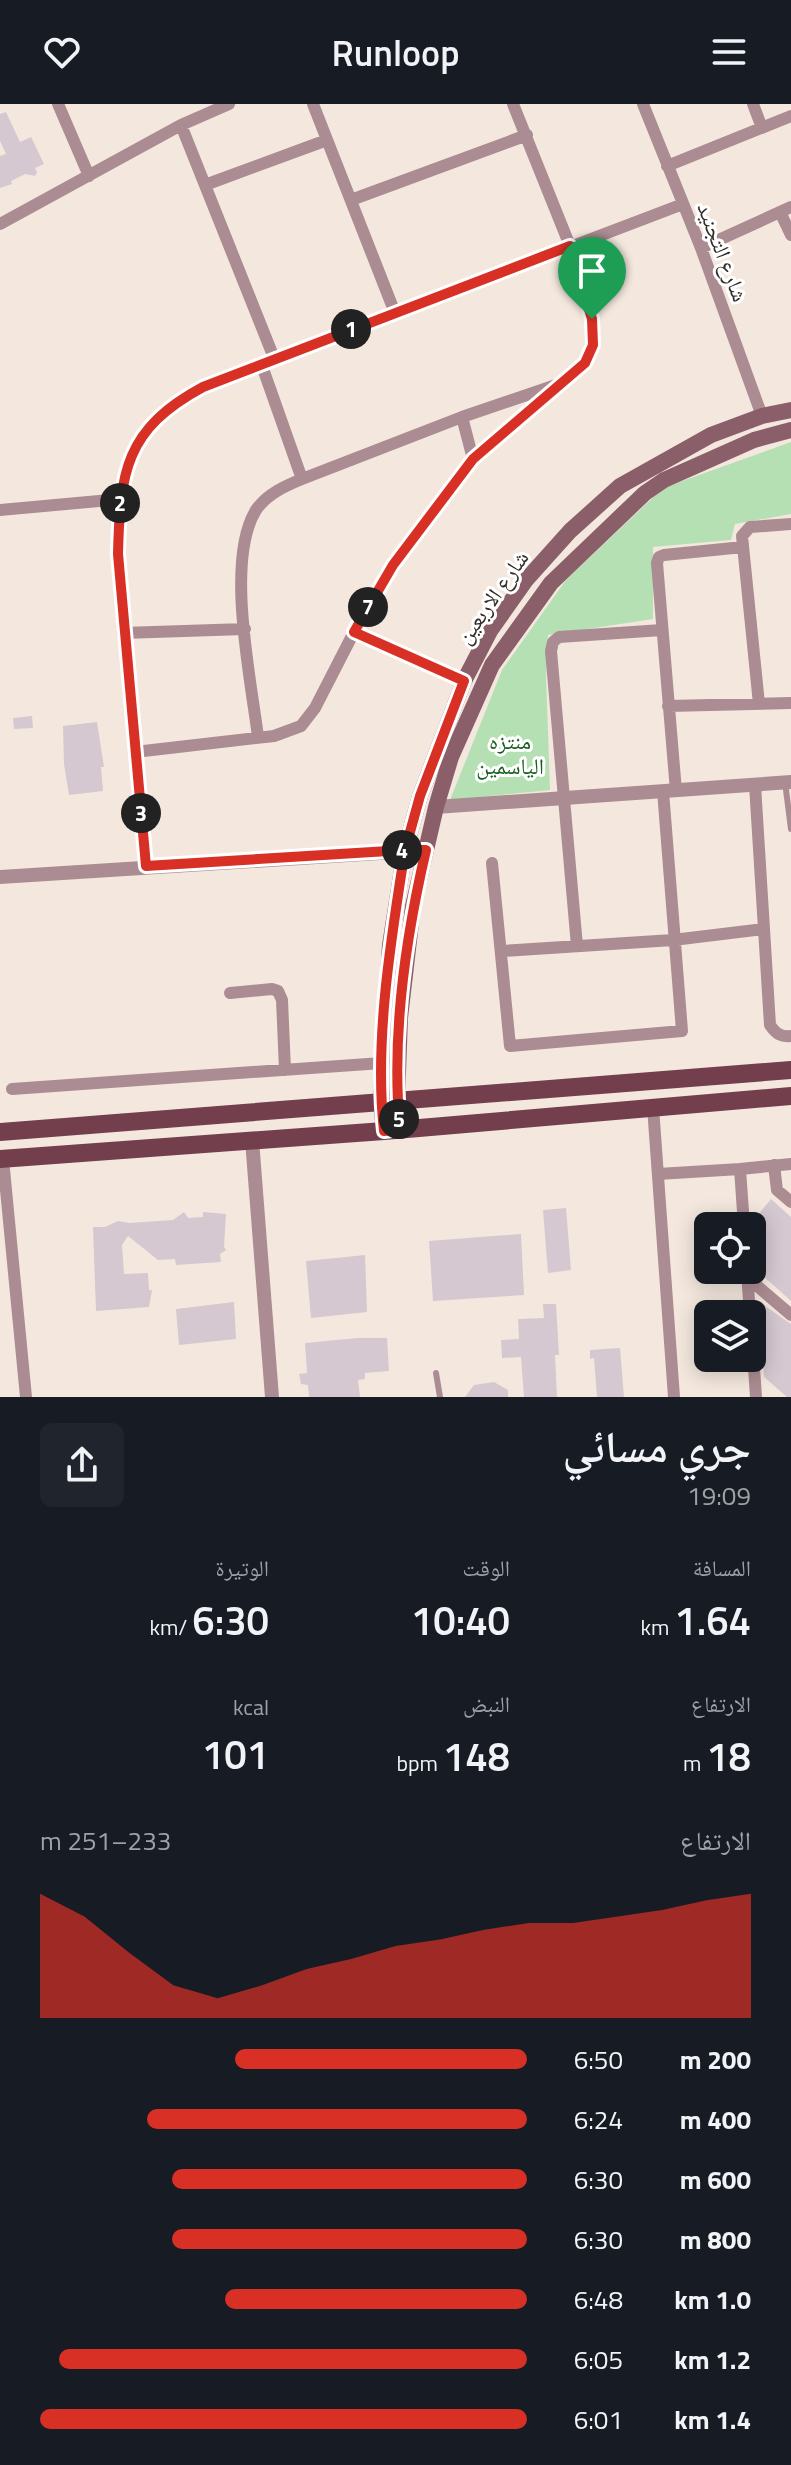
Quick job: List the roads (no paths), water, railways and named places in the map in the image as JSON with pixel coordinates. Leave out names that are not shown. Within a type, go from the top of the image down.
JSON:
[{"type":"main road","name":"شارع الاربعين","points":[[392,1130],[382,1063],[390,945],[405,850],[420,796],[464,681],[490,631],[526,580],[570,531],[620,486],[711,435],[762,416],[791,410]]},
{"type":"main road","points":[[389,1102],[413,906],[436,807],[451,757],[492,665],[551,583],[645,493],[664,480],[754,440],[791,430]]},
{"type":"main road","points":[[711,435],[719,456]]},
{"type":"main road","points":[[0,1132],[791,1070]]},
{"type":"main road","points":[[2,1159],[791,1096]]},
{"type":"street","points":[[58,104],[89,176]]},
{"type":"street","points":[[0,224],[181,125],[229,104]]},
{"type":"street","points":[[313,104],[395,313]]},
{"type":"street","points":[[135,752],[290,732],[301,726],[315,708],[393,565],[473,459],[585,363],[590,354],[593,332],[588,302],[570,246],[513,104]]},
{"type":"street","name":"شارع التجنيد","points":[[643,104],[701,248],[762,416]]},
{"type":"street","points":[[753,104],[762,128]]},
{"type":"street","points":[[667,166],[791,116]]},
{"type":"street","points":[[181,125],[274,358]]},
{"type":"street","points":[[351,200],[527,135]]},
{"type":"street","points":[[205,185],[327,140]]},
{"type":"street","points":[[146,866],[118,554],[121,499],[135,446],[162,413],[203,387],[683,204]]},
{"type":"street","points":[[701,248],[786,210],[791,235]]},
{"type":"street","points":[[261,363],[302,479]]},
{"type":"street","points":[[258,737],[245,629],[242,555],[247,532],[263,501],[302,479],[462,417],[566,381]]},
{"type":"street","points":[[462,417],[473,459]]},
{"type":"street","points":[[0,509],[121,499]]},
{"type":"street","points":[[759,704],[743,531],[750,527],[791,524]]},
{"type":"street","points":[[492,863],[510,1046],[682,1031],[673,940],[668,706],[657,563],[659,557],[743,547]]},
{"type":"street","points":[[123,633],[245,629]]},
{"type":"street","points":[[577,946],[551,651],[553,642],[559,637],[662,630]]},
{"type":"street","points":[[354,632],[464,681]]},
{"type":"street","points":[[668,706],[791,703]]},
{"type":"street","points":[[436,807],[788,782]]},
{"type":"street","points":[[755,785],[770,1025],[775,1033],[783,1037],[791,1036]]},
{"type":"street","points":[[0,877],[426,850]]},
{"type":"street","points":[[502,951],[673,940],[764,929]]},
{"type":"street","points":[[230,993],[278,991],[282,1000],[285,1070]]},
{"type":"street","points":[[12,1089],[382,1063]]},
{"type":"street","points":[[653,1107],[674,1397]]},
{"type":"street","points":[[252,1140],[272,1397]]},
{"type":"street","points":[[2,1159],[4,1208],[26,1397]]},
{"type":"street","points":[[658,1174],[791,1164]]},
{"type":"street","points":[[774,1165],[777,1190],[791,1202]]},
{"type":"street","points":[[740,1169],[743,1212]]},
{"type":"street","points":[[758,1284],[791,1315]]},
{"type":"street","points":[[754,1372],[756,1393],[766,1397]]},
{"type":"lane","points":[[788,782],[791,829]]},
{"type":"lane","points":[[436,1373],[440,1397]]},
{"type":"park label","name":"منتزه الياسمين","points":[[510,754]]}]
